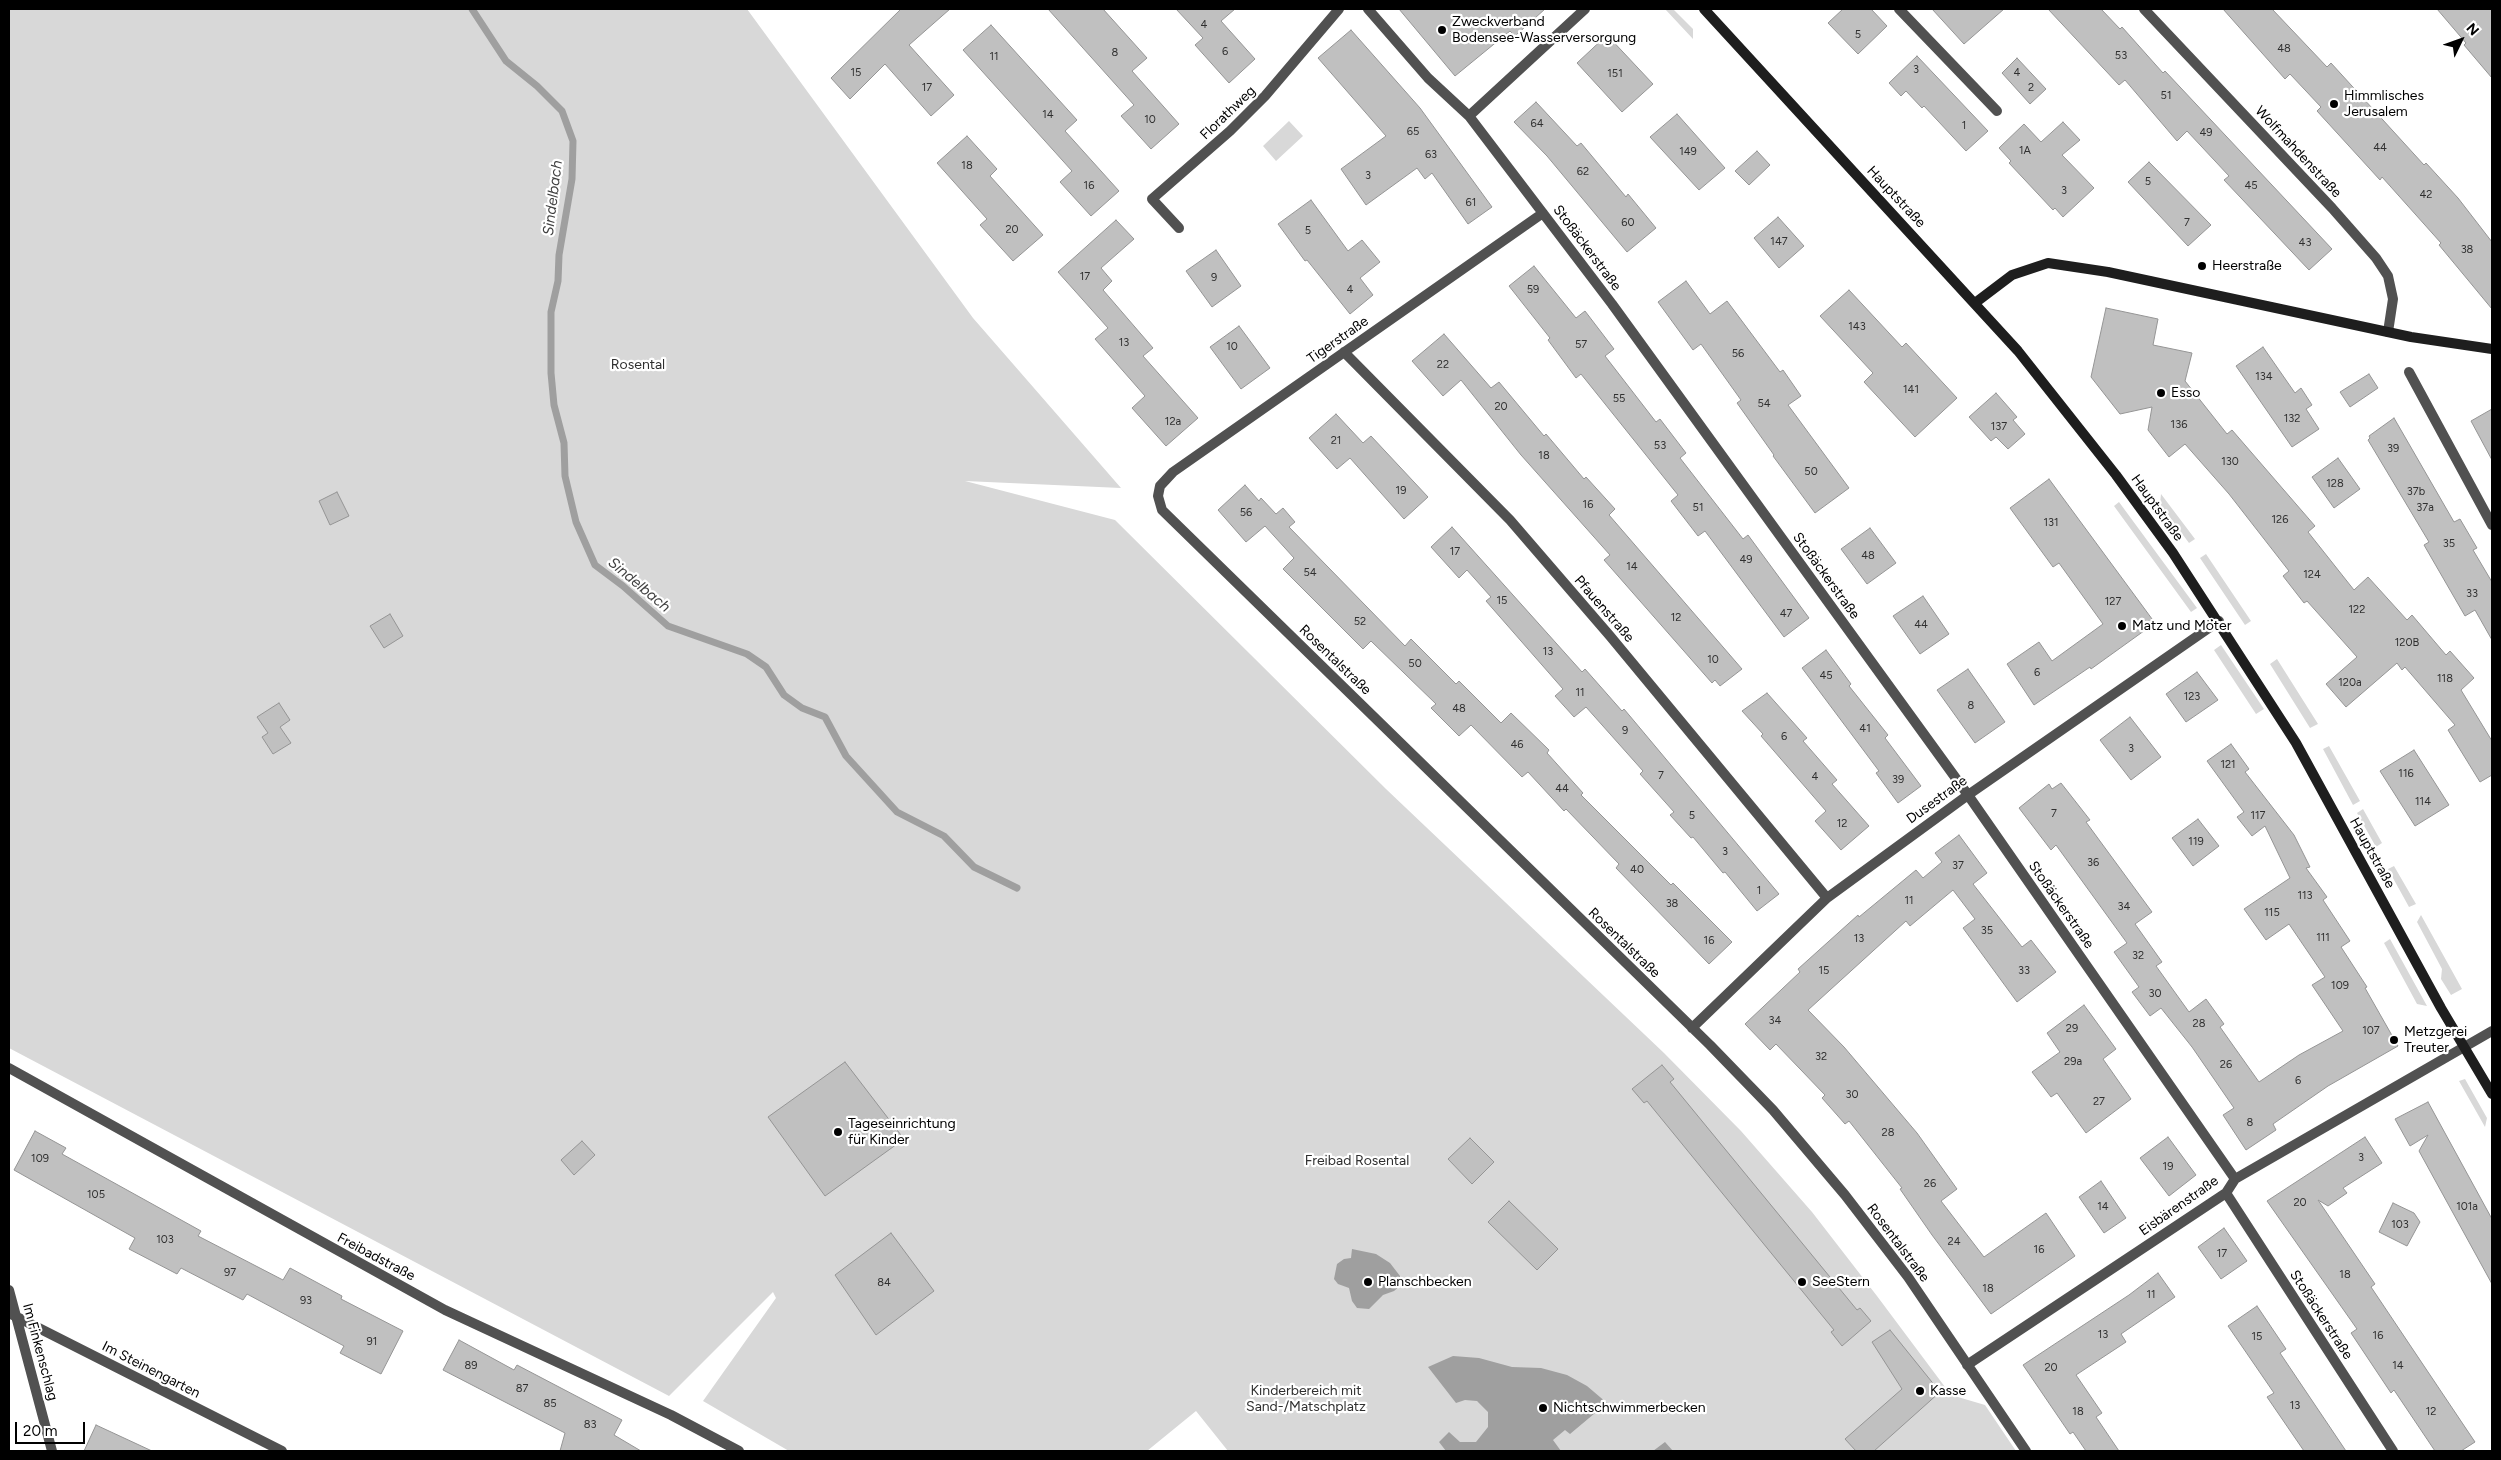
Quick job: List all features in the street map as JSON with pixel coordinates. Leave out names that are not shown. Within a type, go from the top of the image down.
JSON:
[{"type":"main road","name":"Hauptstraße","points":[[1704,9],[1975,303],[2048,387],[2173,553],[2296,743],[2462,1046],[2492,1094]]},
{"type":"main road","points":[[1975,303],[2012,275],[2048,263],[2108,272],[2388,332],[2492,349]]},
{"type":"street","name":"Florathweg","points":[[1179,228],[1152,199],[1230,131],[1265,96],[1339,9]]},
{"type":"street","name":"Stoßäckerstraße","points":[[1368,9],[1428,78],[1469,116],[1543,213],[1968,795],[2235,1179]]},
{"type":"street","points":[[1469,116],[1585,9]]},
{"type":"street","points":[[1899,9],[1997,111]]},
{"type":"street","name":"Wolfmahdenstraße","points":[[2144,9],[2332,208],[2376,258],[2388,276],[2393,300],[2388,332]]},
{"type":"street","name":"Tigerstraße","points":[[1158,496],[1160,486],[1173,472],[1543,213]]},
{"type":"street","name":"Pfauenstraße","points":[[1344,352],[1510,520],[1610,636],[1826,898]]},
{"type":"street","points":[[2409,372],[2492,525]]},
{"type":"street","name":"Rosentalstraße","points":[[1158,496],[1162,510],[1692,1028],[1773,1110],[1839,1188],[1908,1277],[2026,1451]]},
{"type":"street","name":"Dusestraße","points":[[1692,1028],[1826,898],[1968,795],[2218,621]]},
{"type":"street","name":"Eisbärenstraße","points":[[1967,1365],[2226,1193],[2235,1179],[2462,1046],[2492,1031]]},
{"type":"street","name":"Freibadstraße","points":[[9,1068],[445,1310],[671,1415],[739,1451]]},
{"type":"street","name":"Stoßäckerstraße","points":[[2226,1193],[2394,1451]]},
{"type":"street","name":"Im Finkenschlag","points":[[9,1290],[13,1315],[52,1451]]},
{"type":"street","name":"Im Steinengarten","points":[[13,1315],[282,1451]]},
{"type":"green space","points":[[9,9],[747,9],[973,318],[1121,488],[965,481],[1115,520],[1386,789],[1664,1053],[1741,1131],[1812,1212],[1877,1296],[1945,1387],[1941,1392],[1985,1405],[2016,1451],[1228,1451],[1196,1411],[1147,1451],[789,1451],[703,1401],[776,1298],[773,1292],[669,1396],[9,1048]]},
{"type":"green space","points":[[1665,9],[1673,9],[1693,29],[1693,39]]},
{"type":"green space","points":[[1289,121],[1303,136],[1276,161],[1263,146]]},
{"type":"green space","points":[[2161,494],[2195,539],[2189,543],[2160,504]]},
{"type":"green space","points":[[2119,502],[2197,608],[2191,612],[2114,506]]},
{"type":"green space","points":[[2206,554],[2251,621],[2245,625],[2200,558]]},
{"type":"green space","points":[[2221,645],[2264,709],[2256,714],[2214,650]]},
{"type":"green space","points":[[2277,659],[2318,724],[2310,728],[2270,664]]},
{"type":"green space","points":[[2329,746],[2360,801],[2353,805],[2323,749]]},
{"type":"green space","points":[[2363,809],[2382,843],[2376,847],[2357,813]]},
{"type":"green space","points":[[2394,866],[2416,904],[2409,907],[2388,869]]},
{"type":"green space","points":[[2421,915],[2462,989],[2451,995],[2441,979],[2442,969],[2417,922]]},
{"type":"green space","points":[[2390,939],[2427,1006],[2417,1004],[2384,943]]},
{"type":"green space","points":[[2465,1079],[2487,1118],[2485,1127],[2459,1081]]},
{"type":"shaded area","name":"Planschbecken","points":[[1352,1249],[1376,1254],[1390,1263],[1400,1276],[1401,1285],[1394,1291],[1383,1295],[1369,1309],[1357,1308],[1352,1301],[1349,1288],[1338,1284],[1334,1279],[1337,1264],[1344,1259],[1351,1258]]},
{"type":"shaded area","name":"Nichtschwimmerbecken","points":[[1453,1356],[1479,1358],[1512,1367],[1541,1368],[1567,1375],[1587,1386],[1607,1403],[1570,1434],[1565,1430],[1553,1440],[1561,1451],[1446,1451],[1439,1442],[1449,1432],[1460,1442],[1476,1442],[1488,1427],[1488,1412],[1477,1401],[1465,1400],[1456,1403],[1428,1367]]},
{"type":"shaded area","points":[[1665,1442],[1673,1451],[1653,1451]]},
{"type":"building","points":[[901,9],[950,9],[909,45],[954,95],[931,116],[885,64],[850,99],[831,78]]},
{"type":"building","points":[[1048,9],[1103,9],[1147,58],[1132,71],[1179,124],[1151,149],[1121,116],[1134,105]]},
{"type":"building","points":[[1176,9],[1235,9],[1221,21],[1255,59],[1229,83],[1195,45],[1203,38]]},
{"type":"building","points":[[1399,9],[1545,9],[1515,36],[1510,31],[1455,76]]},
{"type":"building","points":[[1843,9],[1871,9],[1887,26],[1858,54],[1828,23]]},
{"type":"building","points":[[1932,9],[2004,9],[1964,44]]},
{"type":"building","points":[[2048,9],[2101,9],[2120,29],[2122,27],[2163,73],[2165,71],[2332,249],[2309,270],[2224,180],[2229,176],[2187,131],[2177,141],[2125,80],[2119,85]]},
{"type":"building","points":[[2223,9],[2272,9],[2327,67],[2331,63],[2424,165],[2426,163],[2458,198],[2492,242],[2492,309],[2439,245],[2441,243],[2382,177],[2380,180],[2317,111],[2321,107],[2290,74],[2285,79]]},
{"type":"building","points":[[2437,9],[2492,9],[2492,78],[2464,45],[2466,43]]},
{"type":"building","points":[[991,25],[1077,120],[1065,131],[1119,191],[1091,216],[1060,182],[1072,171],[963,50]]},
{"type":"building","points":[[1351,30],[1420,108],[1492,207],[1468,224],[1432,173],[1425,179],[1417,168],[1366,205],[1341,169],[1386,136],[1318,58]]},
{"type":"building","points":[[1607,35],[1653,84],[1622,112],[1577,63]]},
{"type":"building","points":[[1917,56],[1988,131],[1966,151],[1924,106],[1922,108],[1906,91],[1901,96],[1889,83]]},
{"type":"building","points":[[2017,58],[2046,89],[2030,104],[2002,73]]},
{"type":"building","points":[[1536,102],[1577,146],[1581,143],[1626,197],[1628,194],[1656,228],[1627,252],[1547,156],[1514,122]]},
{"type":"building","points":[[1677,114],[1725,168],[1699,190],[1650,137]]},
{"type":"building","points":[[2063,122],[2080,140],[2062,155],[2094,188],[2063,217],[2055,208],[2053,210],[2009,163],[2011,161],[1999,148],[2024,124],[2041,142]]},
{"type":"building","points":[[967,136],[997,169],[990,176],[1043,235],[1013,261],[980,225],[987,219],[937,163]]},
{"type":"building","points":[[1757,151],[1770,165],[1749,185],[1735,171]]},
{"type":"building","points":[[2149,162],[2211,225],[2188,246],[2128,182]]},
{"type":"building","points":[[1311,200],[1348,251],[1362,240],[1380,262],[1360,278],[1373,295],[1350,314],[1307,260],[1305,261],[1278,224]]},
{"type":"building","points":[[1778,217],[1804,246],[1779,268],[1754,238]]},
{"type":"building","points":[[1116,220],[1134,239],[1101,268],[1112,281],[1103,290],[1153,348],[1143,356],[1198,418],[1166,446],[1132,408],[1145,396],[1095,339],[1108,328],[1058,272]]},
{"type":"building","points":[[1216,250],[1241,286],[1212,307],[1186,271]]},
{"type":"building","points":[[1534,266],[1576,318],[1585,311],[1614,349],[1605,356],[1656,422],[1660,419],[1686,453],[1680,458],[1743,539],[1748,535],[1809,618],[1784,637],[1705,531],[1698,536],[1671,501],[1678,495],[1581,374],[1576,378],[1548,340],[1550,338],[1509,286]]},
{"type":"building","points":[[1686,281],[1710,314],[1727,301],[1780,372],[1783,370],[1801,396],[1788,405],[1849,488],[1815,513],[1737,403],[1741,400],[1701,344],[1693,350],[1658,302]]},
{"type":"building","points":[[1849,290],[1902,347],[1906,343],[1957,398],[1915,437],[1864,382],[1873,373],[1820,316]]},
{"type":"building","points":[[2106,308],[2158,319],[2153,345],[2192,353],[2185,381],[2227,434],[2232,430],[2315,526],[2308,532],[2354,590],[2368,577],[2407,620],[2412,615],[2446,655],[2450,651],[2474,678],[2461,690],[2492,741],[2492,775],[2480,782],[2448,730],[2455,725],[2405,667],[2402,670],[2397,663],[2346,707],[2326,684],[2357,657],[2307,601],[2304,603],[2283,576],[2289,571],[2229,494],[2185,444],[2169,457],[2148,430],[2152,407],[2120,414],[2091,377]]},
{"type":"building","points":[[1239,326],[1270,368],[1241,389],[1210,347]]},
{"type":"building","points":[[1444,334],[1491,388],[1499,382],[1544,436],[1546,434],[1584,479],[1586,477],[1615,509],[1609,515],[1742,669],[1720,686],[1715,680],[1712,683],[1604,560],[1610,555],[1521,455],[1461,380],[1443,396],[1412,361]]},
{"type":"building","points":[[2263,347],[2295,393],[2301,388],[2312,405],[2306,409],[2319,429],[2292,447],[2236,366]]},
{"type":"building","points":[[2369,374],[2378,388],[2350,407],[2340,392]]},
{"type":"building","points":[[1996,393],[2017,417],[2013,420],[2025,434],[2008,449],[1996,437],[1991,441],[1969,417]]},
{"type":"building","points":[[2492,409],[2492,460],[2471,421]]},
{"type":"building","points":[[1336,414],[1363,443],[1371,436],[1428,497],[1404,519],[1350,458],[1337,469],[1309,438]]},
{"type":"building","points":[[2394,418],[2454,522],[2460,519],[2477,548],[2473,550],[2492,582],[2492,640],[2475,610],[2465,616],[2424,545],[2429,542],[2368,440],[2369,436]]},
{"type":"building","points":[[2338,458],[2360,489],[2334,508],[2312,477]]},
{"type":"building","points":[[2049,479],[2155,623],[2091,669],[2090,667],[2034,705],[2007,664],[2039,642],[2052,661],[2103,624],[2059,563],[2053,567],[2010,508]]},
{"type":"building","points":[[1245,485],[1259,501],[1261,498],[1276,514],[1283,508],[1295,522],[1289,527],[1405,646],[1411,639],[1456,684],[1459,681],[1501,723],[1511,713],[1549,750],[1547,753],[1583,793],[1581,795],[1671,885],[1673,883],[1732,942],[1709,964],[1616,868],[1619,864],[1566,809],[1564,811],[1528,772],[1522,777],[1471,725],[1459,736],[1431,708],[1436,704],[1371,641],[1363,649],[1283,569],[1294,558],[1265,526],[1246,542],[1218,510]]},
{"type":"building","points":[[337,492],[349,516],[330,525],[319,501]]},
{"type":"building","points":[[1452,527],[1582,672],[1585,669],[1622,711],[1624,709],[1779,894],[1757,911],[1725,872],[1723,873],[1693,837],[1691,838],[1670,815],[1674,812],[1640,774],[1643,771],[1586,707],[1574,717],[1555,696],[1563,689],[1486,601],[1491,597],[1467,570],[1459,578],[1431,547]]},
{"type":"building","points":[[1870,528],[1896,563],[1867,584],[1841,549]]},
{"type":"building","points":[[1923,596],[1949,634],[1920,654],[1893,616]]},
{"type":"building","points":[[390,614],[403,636],[384,648],[370,626]]},
{"type":"building","points":[[1826,650],[1851,684],[1849,686],[1888,735],[1885,738],[1921,786],[1898,803],[1876,773],[1879,771],[1802,668]]},
{"type":"building","points":[[1968,669],[2005,722],[1975,743],[1937,690]]},
{"type":"building","points":[[2197,672],[2218,700],[2186,722],[2166,694]]},
{"type":"building","points":[[1767,693],[1807,738],[1803,741],[1837,780],[1832,784],[1869,826],[1841,850],[1815,821],[1826,811],[1761,736],[1763,734],[1742,711]]},
{"type":"building","points":[[279,703],[290,720],[280,727],[291,743],[273,754],[262,737],[268,733],[257,717]]},
{"type":"building","points":[[2130,717],[2161,757],[2131,780],[2100,740]]},
{"type":"building","points":[[2231,744],[2249,769],[2245,772],[2294,835],[2310,867],[2306,868],[2327,897],[2323,900],[2350,941],[2341,947],[2367,987],[2365,988],[2398,1046],[2328,1086],[2273,1124],[2276,1130],[2246,1150],[2223,1115],[2234,1108],[2192,1047],[2161,1008],[2150,1016],[2132,992],[2139,987],[2114,952],[2127,943],[2056,845],[2051,850],[2019,808],[2049,784],[2052,789],[2061,783],[2090,820],[2086,822],[2152,912],[2135,924],[2162,962],[2156,966],[2189,1012],[2206,999],[2224,1024],[2220,1027],[2259,1082],[2299,1055],[2343,1031],[2312,985],[2325,977],[2289,924],[2266,940],[2244,909],[2290,878],[2265,826],[2252,836],[2237,817],[2244,812],[2207,761]]},
{"type":"building","points":[[2414,750],[2449,805],[2415,826],[2380,771]]},
{"type":"building","points":[[2198,819],[2219,846],[2193,866],[2172,838]]},
{"type":"building","points":[[1959,835],[1987,873],[1973,884],[2022,947],[2031,940],[2056,972],[2017,1002],[1963,928],[1975,919],[1953,890],[1910,926],[1906,921],[1808,1010],[1844,1047],[1917,1133],[1957,1189],[1941,1201],[1984,1257],[2046,1213],[2075,1256],[1991,1314],[1932,1235],[1900,1189],[1902,1188],[1849,1121],[1845,1124],[1822,1098],[1825,1095],[1776,1044],[1770,1050],[1745,1024],[1800,972],[1798,969],[1858,915],[1859,917],[1916,870],[1923,878],[1942,862],[1935,853]]},
{"type":"building","points":[[2084,1005],[2116,1049],[2103,1059],[2131,1099],[2086,1133],[2057,1093],[2051,1097],[2032,1072],[2060,1052],[2047,1033]]},
{"type":"building","name":"Tageseinrichtung für Kinder","points":[[845,1062],[904,1139],[825,1196],[768,1117]]},
{"type":"building","points":[[1662,1065],[1674,1079],[1670,1082],[1857,1310],[1860,1308],[1871,1321],[1842,1346],[1831,1332],[1834,1330],[1647,1101],[1644,1103],[1632,1089]]},
{"type":"building","points":[[2428,1102],[2492,1219],[2492,1284],[2419,1151],[2428,1135],[2410,1146],[2395,1119]]},
{"type":"building","points":[[35,1131],[66,1148],[62,1154],[201,1231],[198,1236],[283,1280],[290,1268],[342,1296],[341,1299],[403,1331],[381,1374],[340,1353],[344,1346],[247,1294],[243,1300],[181,1268],[177,1274],[129,1249],[135,1238],[14,1170]]},
{"type":"building","points":[[2168,1137],[2196,1175],[2169,1196],[2140,1158]]},
{"type":"building","points":[[2365,1137],[2382,1163],[2343,1188],[2347,1193],[2328,1206],[2318,1200],[2375,1284],[2371,1287],[2475,1442],[2461,1451],[2435,1451],[2394,1390],[2391,1393],[2351,1333],[2357,1329],[2267,1201]]},
{"type":"building","points":[[1470,1138],[1494,1162],[1472,1184],[1448,1159]]},
{"type":"building","points":[[582,1141],[595,1155],[574,1175],[561,1160]]},
{"type":"building","points":[[2101,1181],[2126,1218],[2104,1233],[2079,1197]]},
{"type":"building","points":[[1509,1201],[1558,1249],[1537,1270],[1488,1222]]},
{"type":"building","points":[[2393,1203],[2414,1213],[2420,1222],[2407,1246],[2379,1232]]},
{"type":"building","points":[[2224,1228],[2247,1261],[2221,1279],[2198,1247]]},
{"type":"building","points":[[891,1233],[934,1291],[876,1335],[835,1275]]},
{"type":"building","points":[[2158,1273],[2175,1297],[2121,1334],[2126,1342],[2076,1375],[2102,1413],[2096,1417],[2119,1451],[2086,1451],[2073,1432],[2070,1434],[2023,1365],[2129,1295]]},
{"type":"building","points":[[2257,1306],[2286,1349],[2280,1353],[2346,1451],[2304,1451],[2267,1397],[2274,1393],[2228,1326]]},
{"type":"building","name":"Kasse","points":[[1890,1330],[1940,1392],[1874,1451],[1856,1451],[1845,1439],[1902,1389],[1872,1342]]},
{"type":"building","points":[[459,1340],[514,1370],[517,1365],[622,1420],[614,1435],[641,1451],[560,1451],[565,1433],[443,1370]]},
{"type":"building","points":[[96,1425],[152,1451],[84,1451]]},
{"type":"waterway","name":"Sindelbach","points":[[472,9],[506,61],[537,86],[562,111],[573,141],[572,179],[559,255],[558,281],[551,312],[551,373],[554,405],[564,443],[565,476],[576,522],[595,565],[623,586],[668,626],[747,654],[766,667],[784,695],[802,708],[825,717],[846,756],[897,812],[944,836],[974,867],[1017,888]]},
{"type":"place","name":"Zweckverband Bodensee-Wasserversorgung","points":[[1442,30]]},
{"type":"place","name":"Himmlisches Jerusalem","points":[[2334,104]]},
{"type":"place","name":"Heerstraße","points":[[2202,266]]},
{"type":"place","name":"Esso","points":[[2161,393]]},
{"type":"place","name":"Matz und Möter","points":[[2122,626]]},
{"type":"place","name":"Metzgerei Treuter","points":[[2394,1040]]},
{"type":"place","name":"Tageseinrichtung für Kinder","points":[[838,1132]]},
{"type":"place","name":"Planschbecken","points":[[1368,1282]]},
{"type":"place","name":"SeeStern","points":[[1802,1282]]},
{"type":"place","name":"Kasse","points":[[1920,1391]]},
{"type":"place","name":"Nichtschwimmerbecken","points":[[1543,1408]]},
{"type":"park label","name":"Rosental","points":[[638,365]]},
{"type":"park label","name":"Freibad Rosental","points":[[1357,1161]]},
{"type":"park label","name":"Kinderbereich mit Sand-/Matschplatz","points":[[1306,1399]]}]
